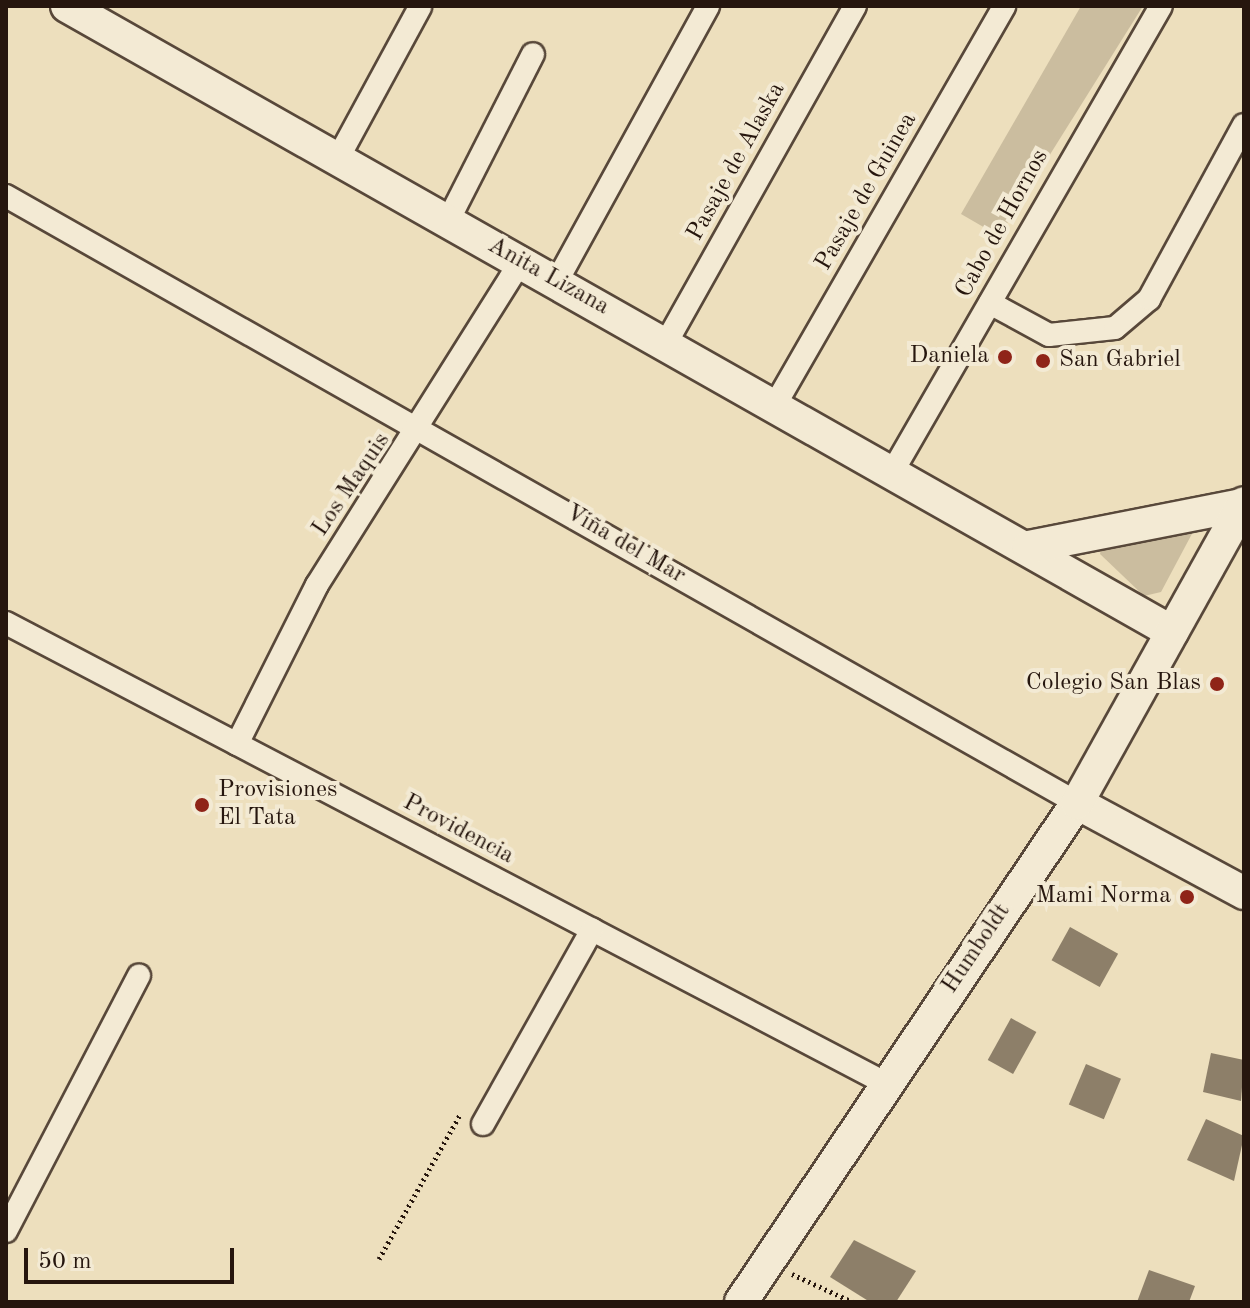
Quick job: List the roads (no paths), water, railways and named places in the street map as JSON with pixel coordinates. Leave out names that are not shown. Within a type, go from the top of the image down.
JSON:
[{"type":"main road","name":"Anita Lizana","points":[[67,6],[337,160],[894,469],[1172,632]]},
{"type":"main road","name":"Humboldt","points":[[741,1302],[768,1266],[885,1083],[1077,803],[1244,504]]},
{"type":"main road","points":[[1028,547],[1244,504]]},
{"type":"main road","name":"Viña del Mar","points":[[1077,803],[1244,893]]},
{"type":"street","points":[[557,281],[708,6]]},
{"type":"street","name":"Pasaje de Alaska","points":[[666,343],[855,6]]},
{"type":"street","name":"Pasaje de Guinea","points":[[775,405],[1004,6]]},
{"type":"street","name":"Cabo de Hornos","points":[[894,469],[1161,6]]},
{"type":"street","points":[[337,160],[420,7]]},
{"type":"street","points":[[448,221],[533,54]]},
{"type":"street","points":[[990,303],[1049,335],[1115,328],[1149,299],[1244,125]]},
{"type":"street","name":"Viña del Mar","points":[[6,196],[1077,803]]},
{"type":"street","name":"Los Maquis","points":[[237,744],[317,585],[421,429],[521,261]]},
{"type":"street","name":"Providencia","points":[[6,623],[885,1083]]},
{"type":"street","points":[[483,1124],[592,930]]},
{"type":"street","points":[[6,1231],[139,975]]},
{"type":"place","name":"Daniela","points":[[1005,357]]},
{"type":"place","name":"San Gabriel","points":[[1043,361]]},
{"type":"place","name":"Colegio San Blas","points":[[1217,684]]},
{"type":"place","name":"Provisiones El Tata","points":[[202,805]]},
{"type":"place","name":"Mami Norma","points":[[1187,897]]}]
